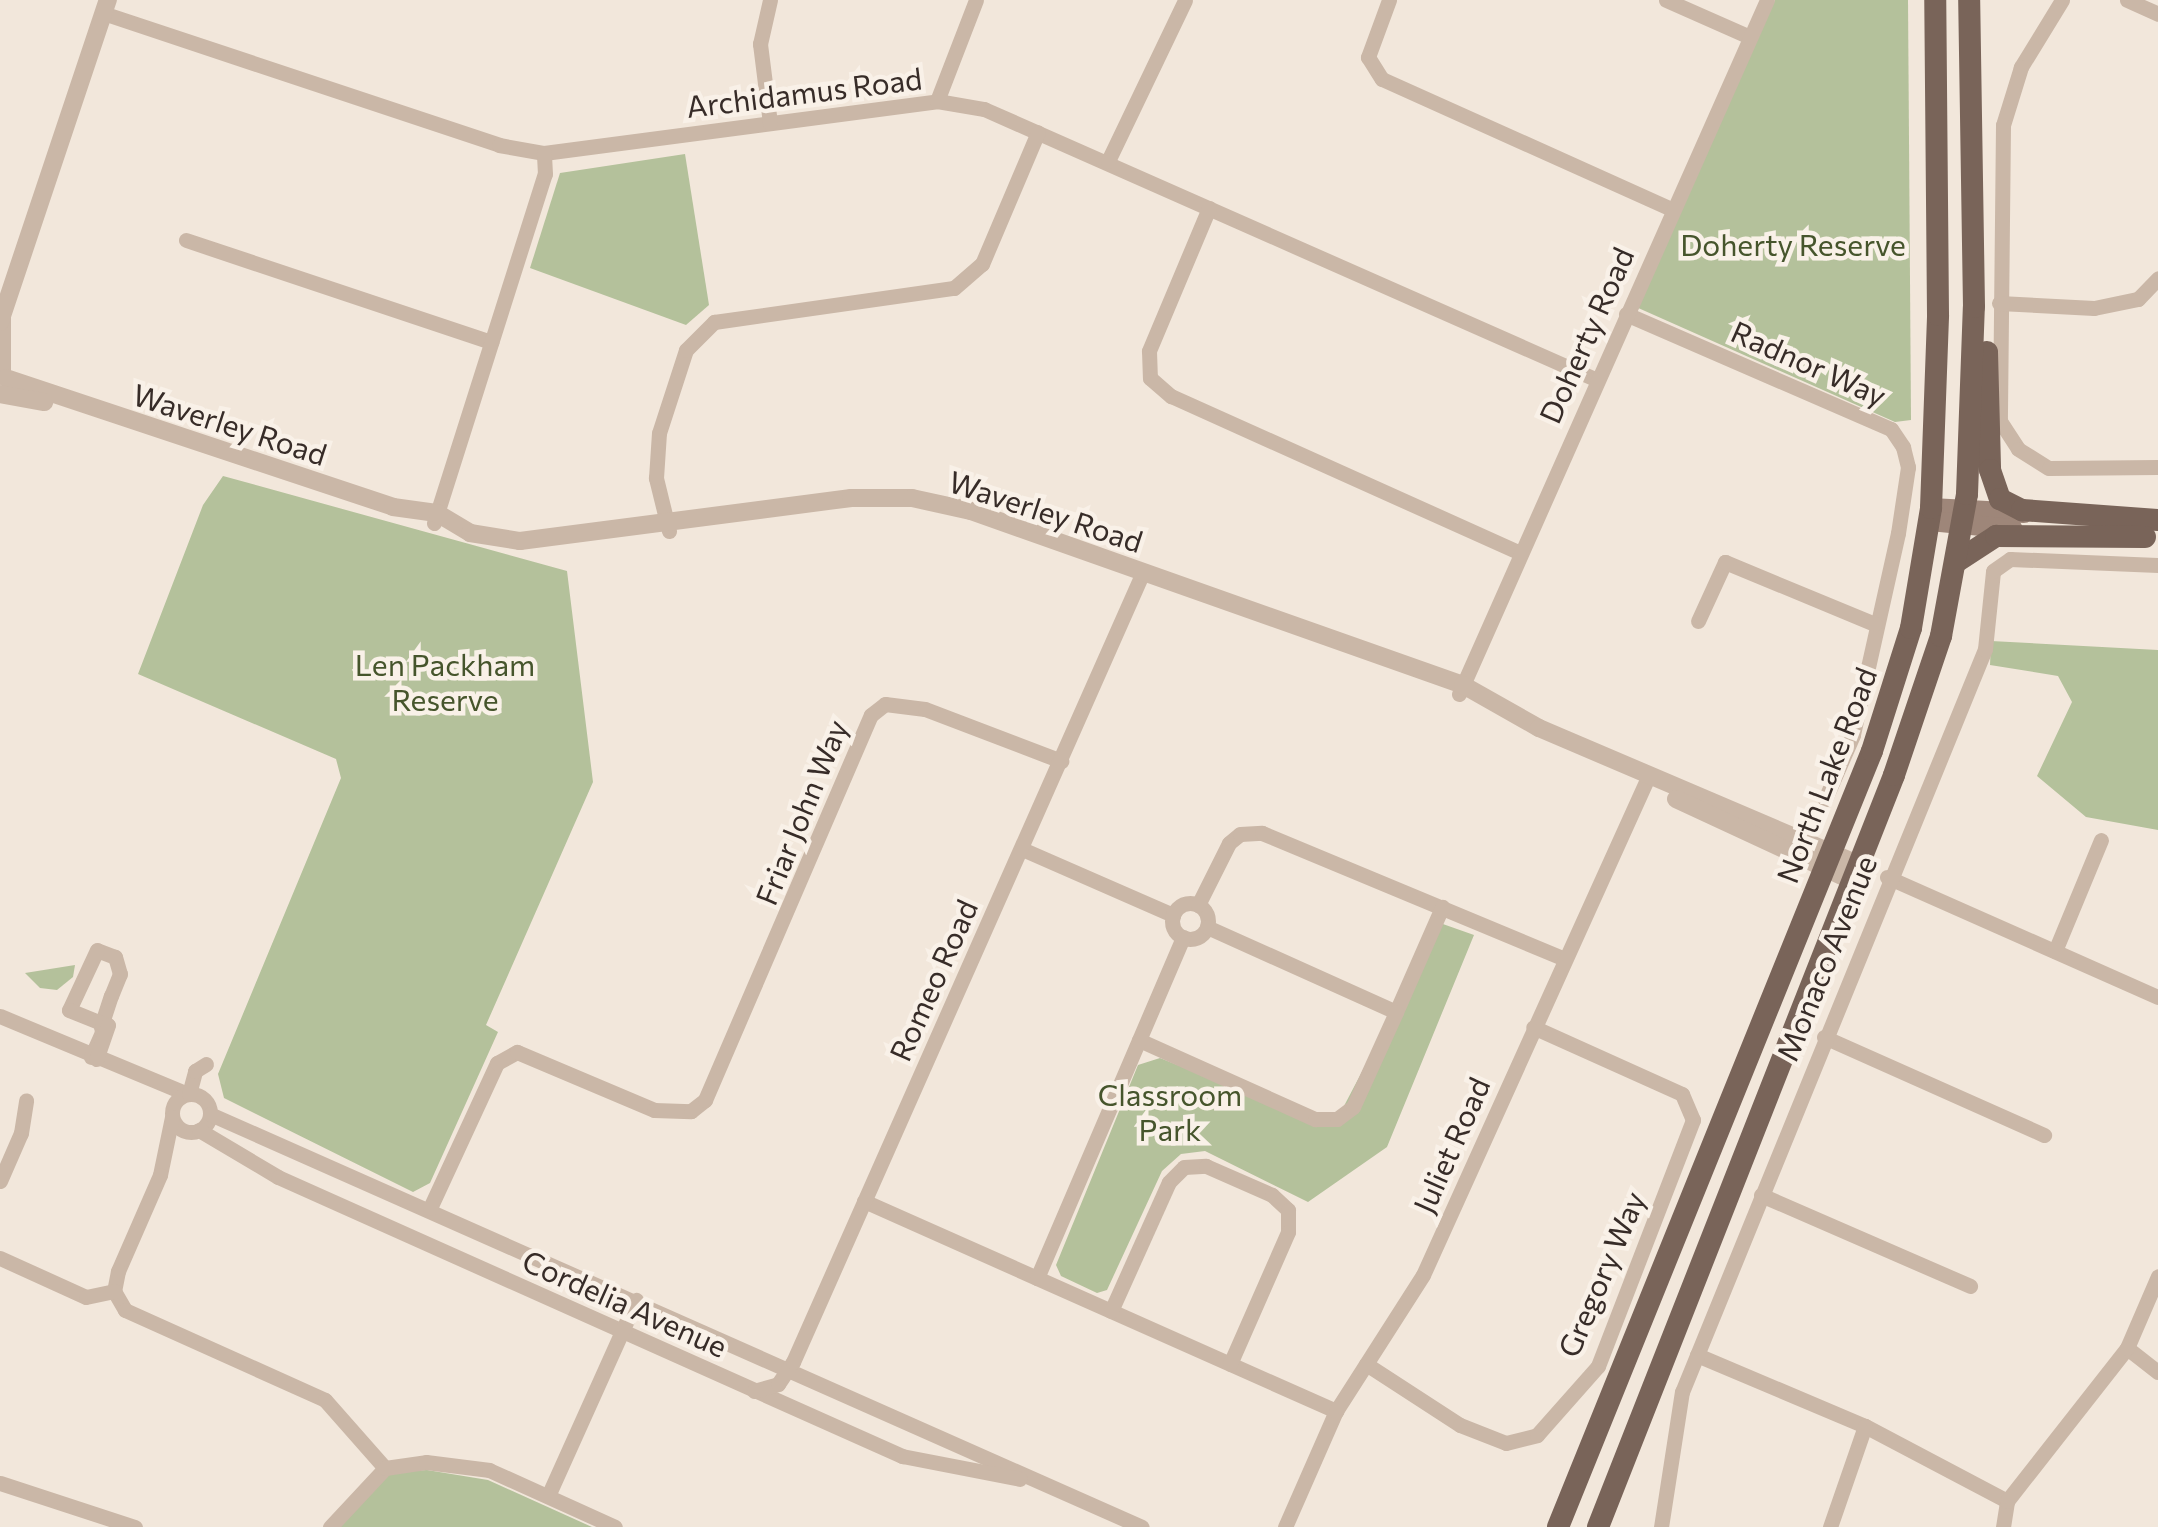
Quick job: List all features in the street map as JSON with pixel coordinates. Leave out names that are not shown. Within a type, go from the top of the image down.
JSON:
[{"type":"main road","name":"North Lake Road","points":[[1558,1527],[1900,669],[1931,514],[1938,315],[1934,0]]},
{"type":"main road","name":"North Lake Road","points":[[1598,1527],[1856,873],[1933,664],[1963,518],[1974,307],[1968,0]]},
{"type":"main road","points":[[1974,307],[1987,334],[1990,470],[2000,499],[2022,510],[2155,529]]},
{"type":"main road","points":[[1931,514],[2155,529]]},
{"type":"main road","points":[[1956,562],[1996,536],[2155,529]]},
{"type":"street","points":[[770,0],[760,44],[770,123]]},
{"type":"street","points":[[937,101],[976,0]]},
{"type":"street","points":[[1108,162],[1184,0]]},
{"type":"street","points":[[1389,0],[1368,57],[1382,78],[1673,210]]},
{"type":"street","points":[[1666,0],[1750,37]]},
{"type":"street","name":"Doherty Road","points":[[1461,690],[1595,379],[1767,0]]},
{"type":"street","points":[[2062,0],[2022,67],[2003,125],[2000,420],[2018,450],[2049,468],[2158,467]]},
{"type":"street","points":[[2127,0],[2158,14]]},
{"type":"street","points":[[2,381],[1,320],[107,7]]},
{"type":"street","name":"Archidamus Road","points":[[107,7],[499,144],[544,153],[937,101],[984,109],[1595,379]]},
{"type":"street","points":[[663,527],[659,434],[686,350],[714,322],[954,288],[982,264],[1038,132]]},
{"type":"street","points":[[436,518],[544,174],[544,153]]},
{"type":"street","points":[[1209,208],[1149,351],[1150,378],[1170,396],[1520,553]]},
{"type":"street","points":[[186,240],[492,342]]},
{"type":"street","points":[[1999,303],[2094,308],[2138,300],[2158,278]]},
{"type":"street","name":"Radnor Way","points":[[1626,314],[1891,429],[1908,467],[1853,734],[1824,800]]},
{"type":"street","name":"Waverley Road","points":[[2,381],[470,532],[520,541],[663,527],[821,500],[912,498],[1002,520],[1141,577],[1461,690],[1524,733],[1646,780],[1856,873]]},
{"type":"street","name":"Monaco Avenue","points":[[1660,1527],[1682,1392],[1887,877],[1985,649],[1994,571],[2010,559],[2158,565]]},
{"type":"street","points":[[1698,621],[1725,562],[1875,624]]},
{"type":"street","name":"Romeo Road","points":[[790,1369],[1141,577]]},
{"type":"street","name":"Friar John Way","points":[[430,1208],[497,1063],[517,1052],[654,1110],[691,1111],[714,1087],[871,715],[884,704],[903,703],[1061,762]]},
{"type":"street","name":"Juliet Road","points":[[1285,1527],[1336,1410],[1424,1275],[1646,780]]},
{"type":"street","points":[[1396,1012],[1207,927],[1198,905],[1229,843],[1251,833],[1284,840],[1564,959]]},
{"type":"street","points":[[2055,951],[2101,840]]},
{"type":"street","points":[[1022,849],[1174,915],[1183,937],[1037,1278]]},
{"type":"street","points":[[1887,877],[2158,997]]},
{"type":"street","points":[[1174,915],[1183,904],[1198,905]]},
{"type":"street","points":[[1139,1040],[1315,1119],[1337,1119],[1353,1107],[1442,907]]},
{"type":"street","points":[[1183,937],[1197,937],[1207,927]]},
{"type":"street","points":[[98,1060],[102,1022],[120,964],[98,950],[69,1010],[102,1022]]},
{"type":"street","points":[[0,1016],[210,1114],[160,1175]]},
{"type":"street","name":"Gregory Way","points":[[1366,1364],[1460,1425],[1506,1443],[1538,1435],[1598,1366],[1693,1120],[1682,1094],[1533,1027]]},
{"type":"street","points":[[1824,1037],[2044,1135]]},
{"type":"street","points":[[206,1064],[197,1066],[160,1175],[114,1290],[124,1310],[325,1400],[385,1468]]},
{"type":"street","points":[[0,1181],[21,1134],[26,1100]]},
{"type":"street","name":"Cordelia Avenue","points":[[185,1101],[194,1131],[278,1177],[754,1391],[902,1456],[1044,1483]]},
{"type":"street","name":"Cordelia Avenue","points":[[210,1114],[430,1208],[1142,1527]]},
{"type":"street","points":[[1111,1311],[1169,1182],[1184,1167],[1206,1166],[1272,1196],[1288,1210],[1288,1232],[1230,1364]]},
{"type":"street","points":[[1761,1194],[1970,1286]]},
{"type":"street","points":[[864,1201],[1336,1410]]},
{"type":"street","points":[[0,1258],[86,1296],[114,1290]]},
{"type":"street","points":[[2003,1527],[2007,1500],[2127,1348],[2158,1276]]},
{"type":"street","points":[[548,1496],[636,1300]]},
{"type":"street","points":[[2127,1348],[2158,1372]]},
{"type":"street","points":[[1697,1354],[1865,1426],[2007,1500]]},
{"type":"street","points":[[754,1391],[778,1384],[790,1369]]},
{"type":"street","points":[[1830,1527],[1865,1426]]},
{"type":"street","points":[[330,1527],[385,1468],[426,1462],[489,1470],[616,1527]]},
{"type":"street","points":[[0,1483],[135,1527]]},
{"type":"green space","name":"Doherty Reserve","points":[[1775,0],[1908,0],[1911,420],[1895,422],[1636,307]]},
{"type":"green space","points":[[685,154],[709,305],[686,325],[530,268],[560,173]]},
{"type":"green space","name":"Len Packham Reserve","points":[[223,476],[567,571],[593,782],[486,1025],[498,1032],[430,1183],[413,1192],[224,1098],[218,1074],[341,778],[336,759],[138,674],[203,505]]},
{"type":"green space","points":[[1991,641],[2158,650],[2158,830],[2086,817],[2037,776],[2072,702],[2058,676],[1990,665]]},
{"type":"green space","name":"Classroom Park","points":[[1440,923],[1474,935],[1387,1147],[1308,1202],[1205,1151],[1181,1154],[1162,1171],[1107,1290],[1097,1293],[1061,1276],[1056,1265],[1138,1065],[1160,1058],[1327,1125],[1344,1106]]},
{"type":"green space","points":[[75,965],[73,977],[57,990],[40,988],[25,973]]},
{"type":"green space","points":[[427,1470],[488,1480],[592,1527],[338,1527],[390,1472]]}]
